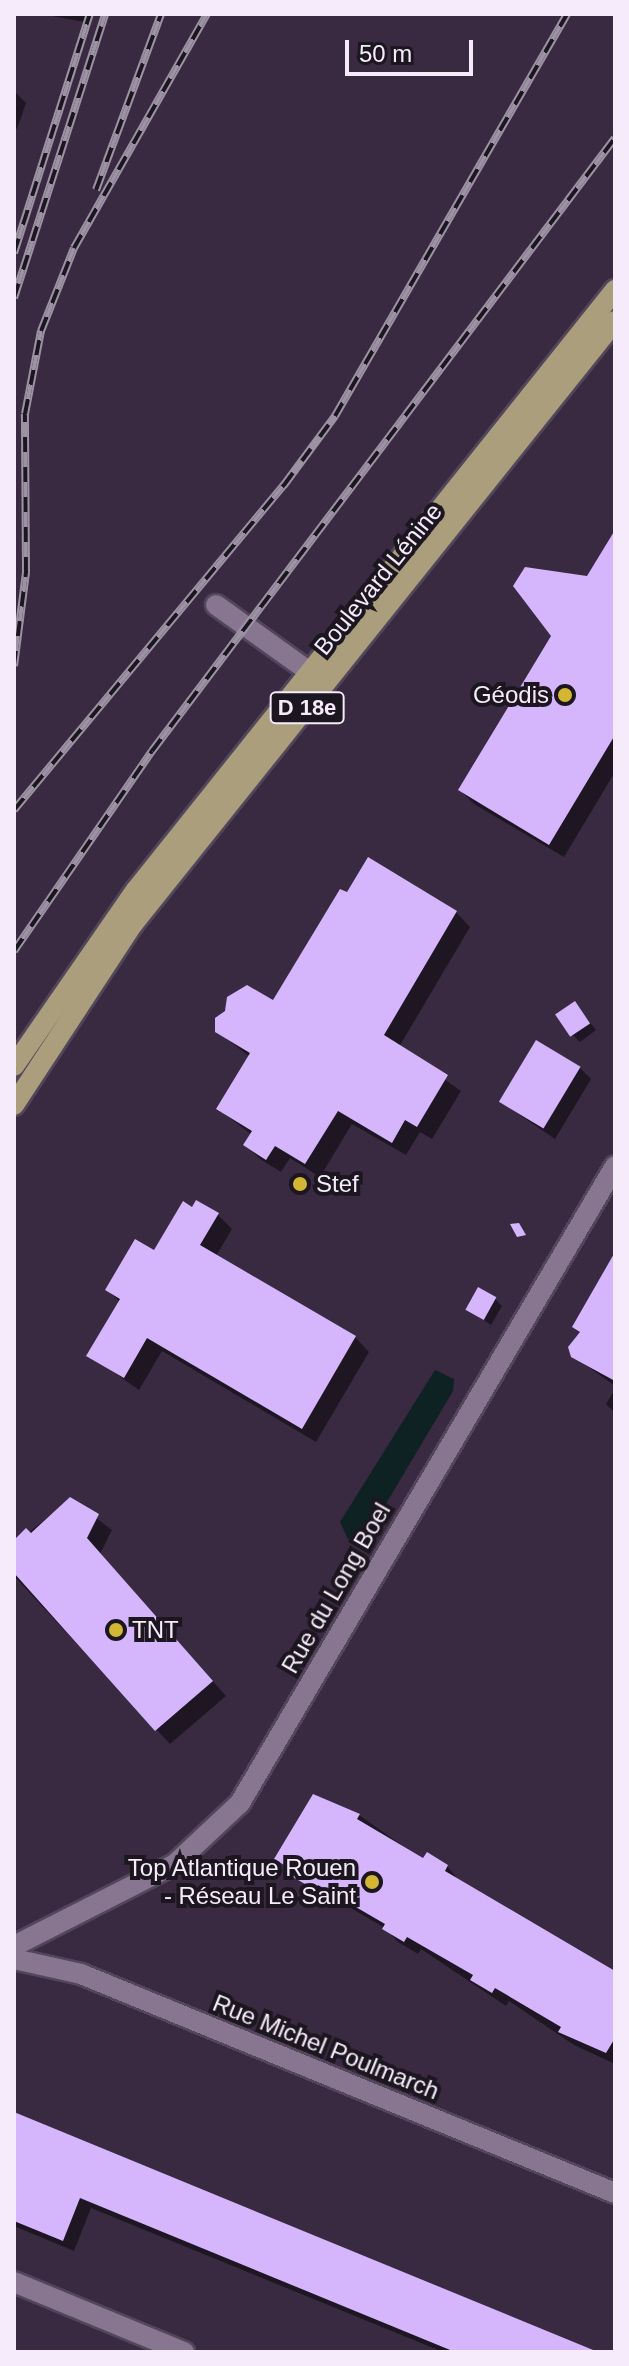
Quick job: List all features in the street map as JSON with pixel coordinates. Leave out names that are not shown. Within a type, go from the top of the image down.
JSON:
[{"type":"main road","name":"Boulevard Lénine","points":[[311,673],[615,290]]},
{"type":"main road","name":"Boulevard Lénine","points":[[14,1105],[133,924],[615,321]]},
{"type":"main road","name":"D 18e","points":[[14,1066],[136,890],[311,673]]},
{"type":"street","points":[[216,605],[311,673]]},
{"type":"street","name":"Rue du Long Boel","points":[[14,1946],[175,1864],[240,1803],[615,1166]]},
{"type":"street","name":"Rue Michel Poulmarch","points":[[14,1959],[81,1974],[615,2193]]},
{"type":"street","points":[[14,2282],[184,2352]]},
{"type":"shaded area","points":[[435,1370],[454,1379],[453,1391],[368,1534],[348,1539],[340,1522]]},
{"type":"building","name":"Géodis","points":[[615,530],[615,735],[549,845],[458,790],[551,636],[513,586],[525,567],[587,576]]},
{"type":"building","points":[[368,857],[457,911],[384,1035],[448,1075],[417,1127],[405,1120],[392,1143],[338,1111],[305,1164],[275,1146],[266,1160],[243,1145],[252,1131],[216,1109],[250,1053],[215,1032],[215,1018],[225,1011],[227,997],[247,985],[273,1000],[340,889],[347,892]]},
{"type":"building","points":[[575,1001],[590,1023],[570,1037],[555,1014]]},
{"type":"building","points":[[536,1040],[581,1067],[543,1128],[499,1102]]},
{"type":"building","points":[[196,1200],[219,1213],[200,1245],[356,1336],[302,1429],[147,1338],[124,1378],[86,1356],[120,1299],[105,1290],[135,1239],[154,1250],[183,1201],[192,1207]]},
{"type":"building","points":[[519,1223],[526,1235],[517,1237],[510,1224]]},
{"type":"building","points":[[615,1252],[615,1381],[571,1357],[568,1347],[580,1332],[572,1327]]},
{"type":"building","points":[[478,1287],[496,1297],[484,1320],[465,1310]]},
{"type":"building","points":[[70,1497],[99,1514],[87,1538],[213,1681],[155,1731],[14,1573],[14,1540],[26,1528],[31,1533]]},
{"type":"building","points":[[313,1794],[360,1814],[357,1819],[423,1858],[427,1852],[448,1865],[445,1871],[615,1971],[615,2038],[606,2053],[558,2032],[561,2027],[495,1988],[492,1993],[470,1980],[473,1975],[407,1937],[404,1942],[382,1929],[385,1924],[318,1885],[315,1890],[293,1877],[296,1872],[274,1859]]},
{"type":"building","points":[[14,2112],[598,2352],[455,2352],[80,2198],[63,2241],[14,2221]]},
{"type":"railway","points":[[14,253],[90,14]]},
{"type":"railway","points":[[14,298],[105,14]]},
{"type":"railway","points":[[96,190],[161,14]]},
{"type":"railway","points":[[14,666],[26,572],[25,414],[41,331],[74,248],[207,14]]},
{"type":"railway","points":[[14,810],[284,485],[335,416],[567,14]]},
{"type":"railway","points":[[14,951],[152,751],[615,138]]},
{"type":"place","name":"Géodis","points":[[565,695]]},
{"type":"place","name":"Stef","points":[[300,1184]]},
{"type":"place","name":"TNT","points":[[116,1630]]},
{"type":"place","name":"Top Atlantique Rouen - Réseau Le Saint","points":[[372,1882]]}]
